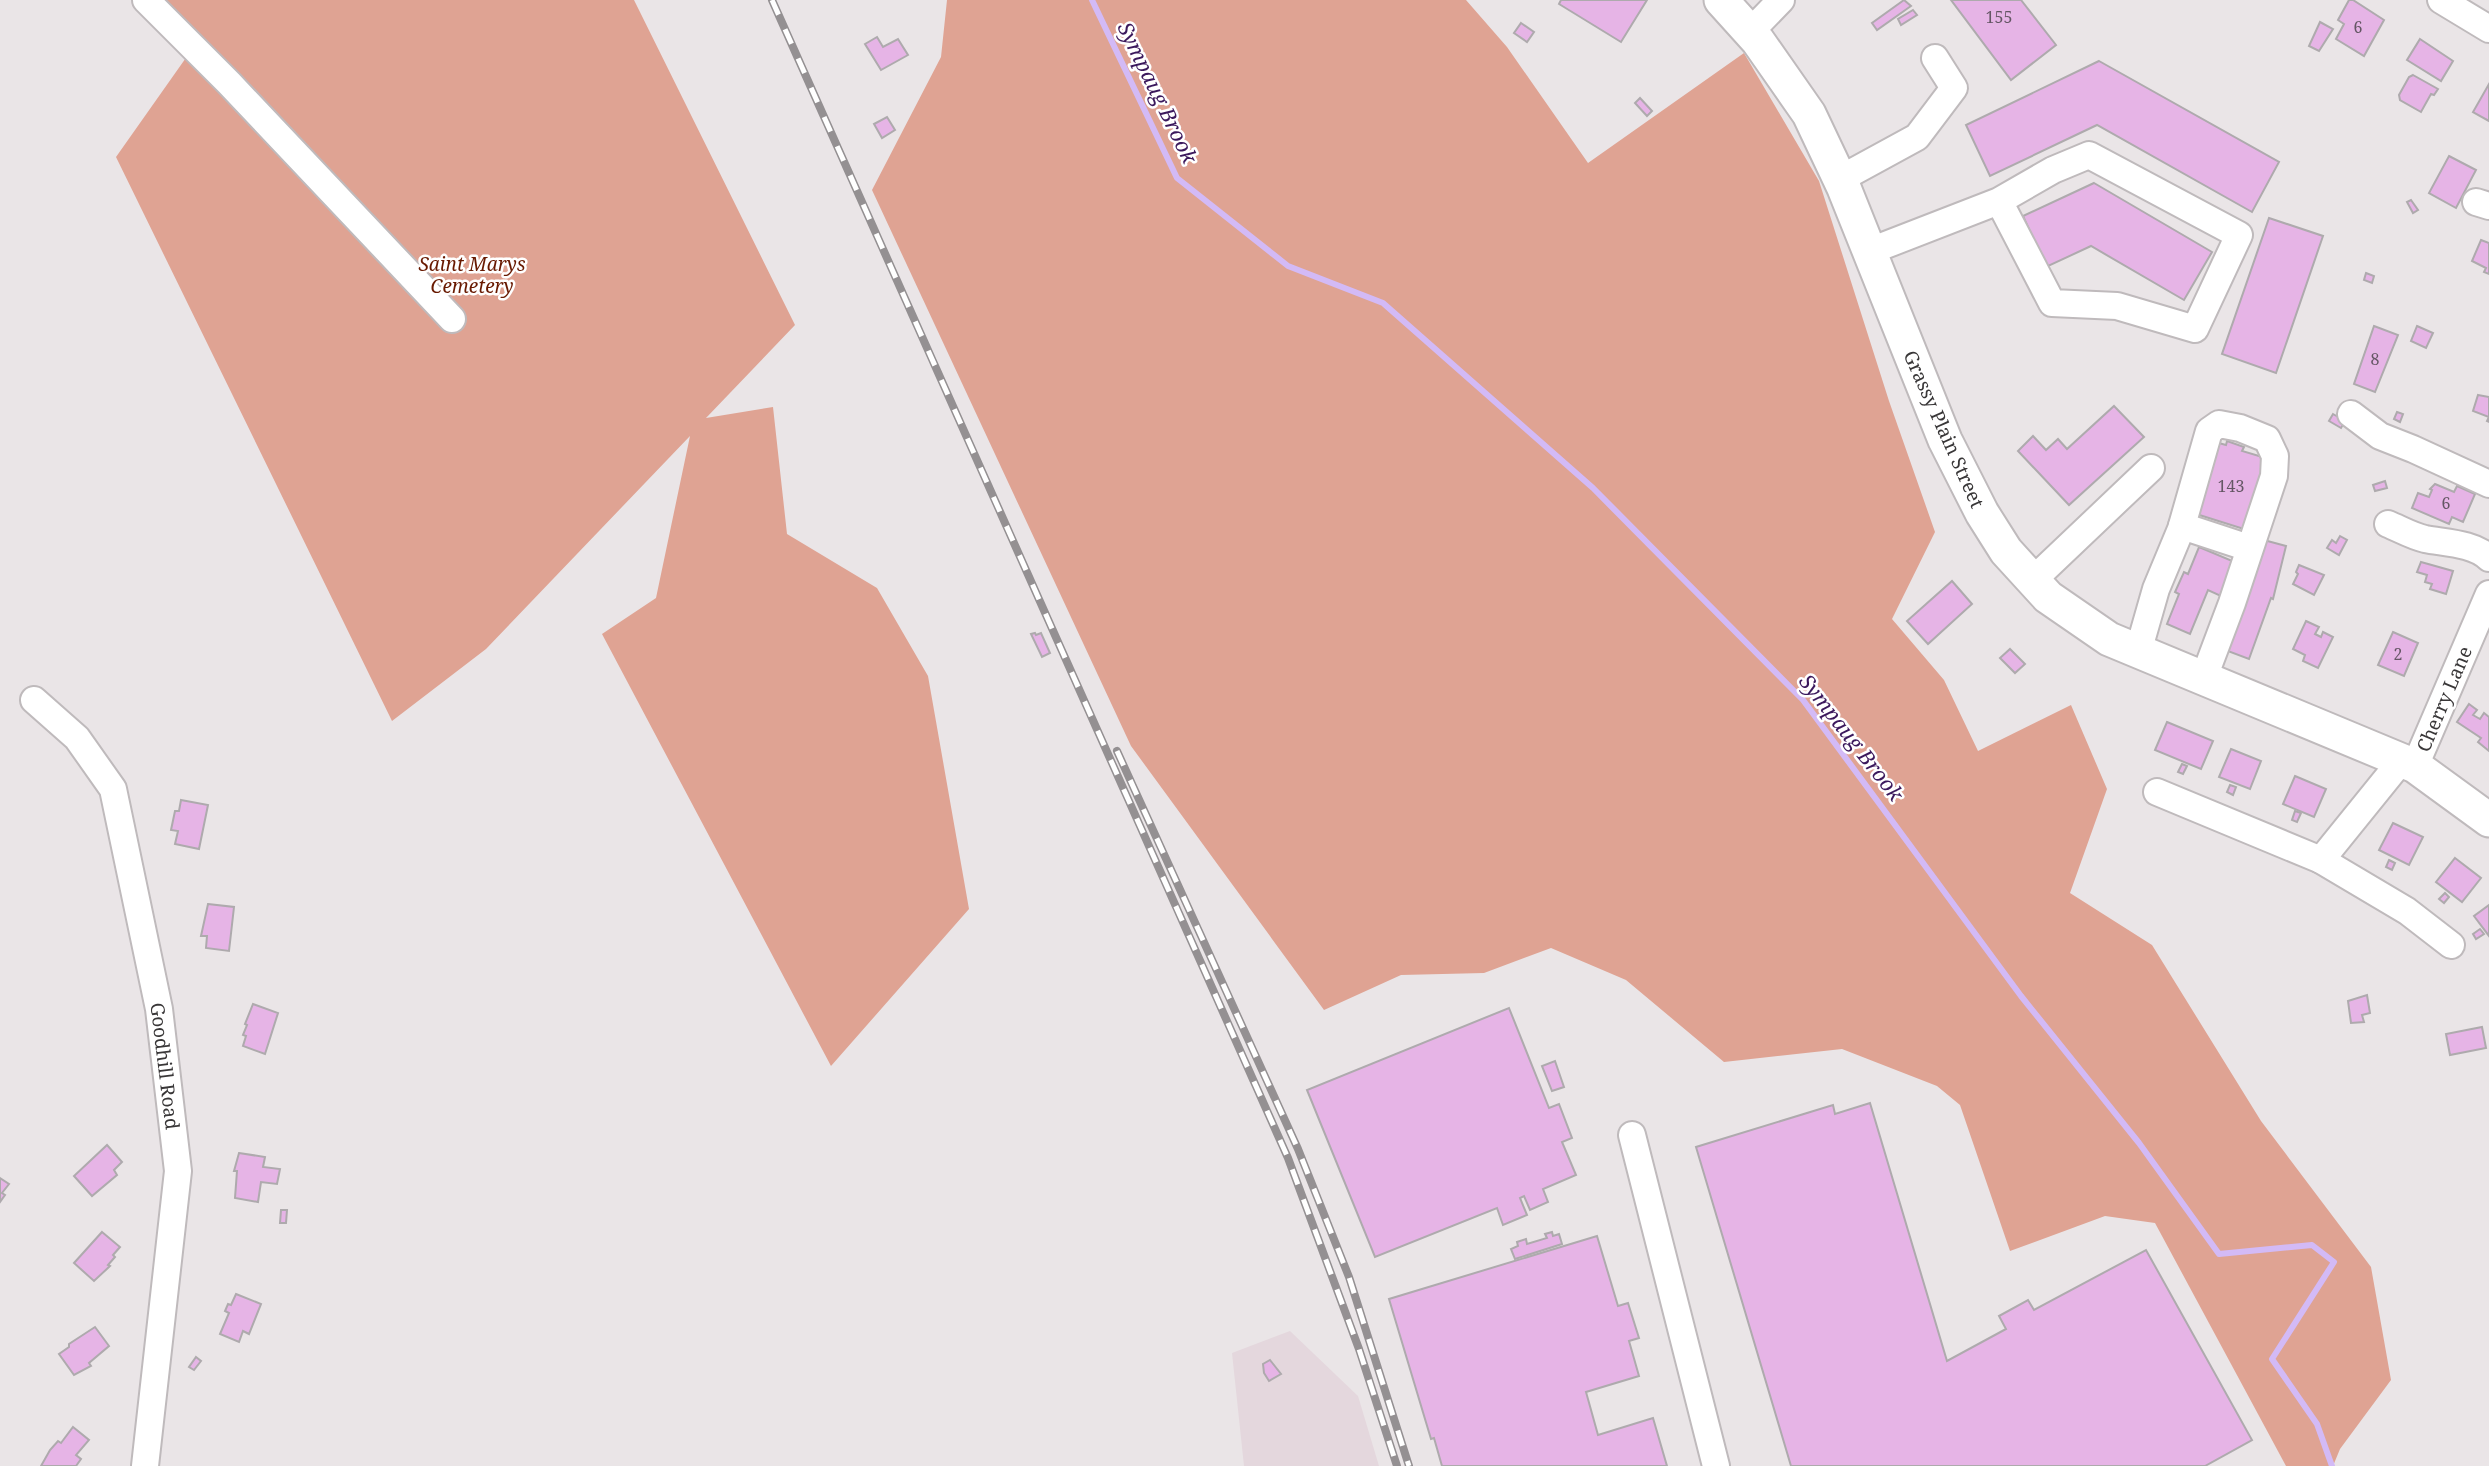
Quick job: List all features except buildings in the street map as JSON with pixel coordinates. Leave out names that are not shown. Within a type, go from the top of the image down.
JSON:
[{"type":"main road","name":"Grassy Plain Street","points":[[1721,0],[1750,32],[1809,114],[1840,179],[1951,453],[1982,513],[2006,551],[2048,597],[2109,639],[2408,764],[2489,820]]},
{"type":"street","points":[[146,0],[229,83],[452,319]]},
{"type":"street","points":[[1750,32],[1781,0]]},
{"type":"street","points":[[2441,0],[2489,29]]},
{"type":"street","points":[[1840,179],[1917,138],[1954,88],[1935,58]]},
{"type":"street","points":[[1870,251],[1999,201],[2053,170],[2089,155],[2239,235],[2195,329],[2117,306],[2052,303],[1999,201]]},
{"type":"street","points":[[2351,414],[2380,436],[2489,484]]},
{"type":"street","points":[[2138,652],[2156,589],[2182,526],[2208,431],[2219,424],[2240,428],[2267,439],[2275,456],[2274,476],[2203,680]]},
{"type":"street","points":[[2033,580],[2151,468]]},
{"type":"street","points":[[2388,524],[2421,538],[2472,549],[2489,558]]},
{"type":"street","points":[[2182,526],[2249,548]]},
{"type":"street","name":"Cherry Lane","points":[[2321,860],[2408,764],[2489,594]]},
{"type":"street","name":"Goodhill Road","points":[[34,700],[77,737],[113,789],[159,1010],[178,1171],[145,1466]]},
{"type":"street","points":[[2157,792],[2321,860],[2407,911],[2451,945]]},
{"type":"street","points":[[1632,1135],[1716,1466]]},
{"type":"shaded area","points":[[1290,1331],[1358,1396],[1379,1466],[1244,1466],[1232,1353]]},
{"type":"green space","name":"Saint Marys Cemetery","points":[[154,0],[634,0],[795,325],[706,418],[773,407],[787,534],[877,588],[928,676],[969,909],[831,1066],[602,634],[656,598],[690,436],[486,649],[392,721],[116,157],[195,45]]},
{"type":"green space","points":[[947,0],[1466,0],[1507,47],[1588,163],[1744,53],[1819,181],[1889,401],[1935,532],[1892,619],[1944,680],[1978,751],[2071,705],[2107,789],[2070,893],[2152,945],[2261,1121],[2371,1267],[2391,1380],[2340,1449],[2333,1466],[2286,1466],[2155,1223],[2105,1216],[2010,1251],[1960,1105],[1937,1086],[1842,1049],[1724,1062],[1626,980],[1551,948],[1484,973],[1401,975],[1324,1010],[1131,746],[872,190],[941,57]]},
{"type":"waterway","name":"Sympaug Brook","points":[[1092,0],[1177,178],[1288,266],[1383,303],[1593,488],[1803,700],[2021,996],[2139,1143],[2219,1254],[2312,1245],[2334,1262],[2272,1359],[2317,1424],[2332,1466]]},
{"type":"railway","points":[[772,0],[1288,1158],[1359,1349],[1397,1466]]},
{"type":"railway","points":[[1117,751],[1298,1149],[1349,1277],[1409,1466]]}]
